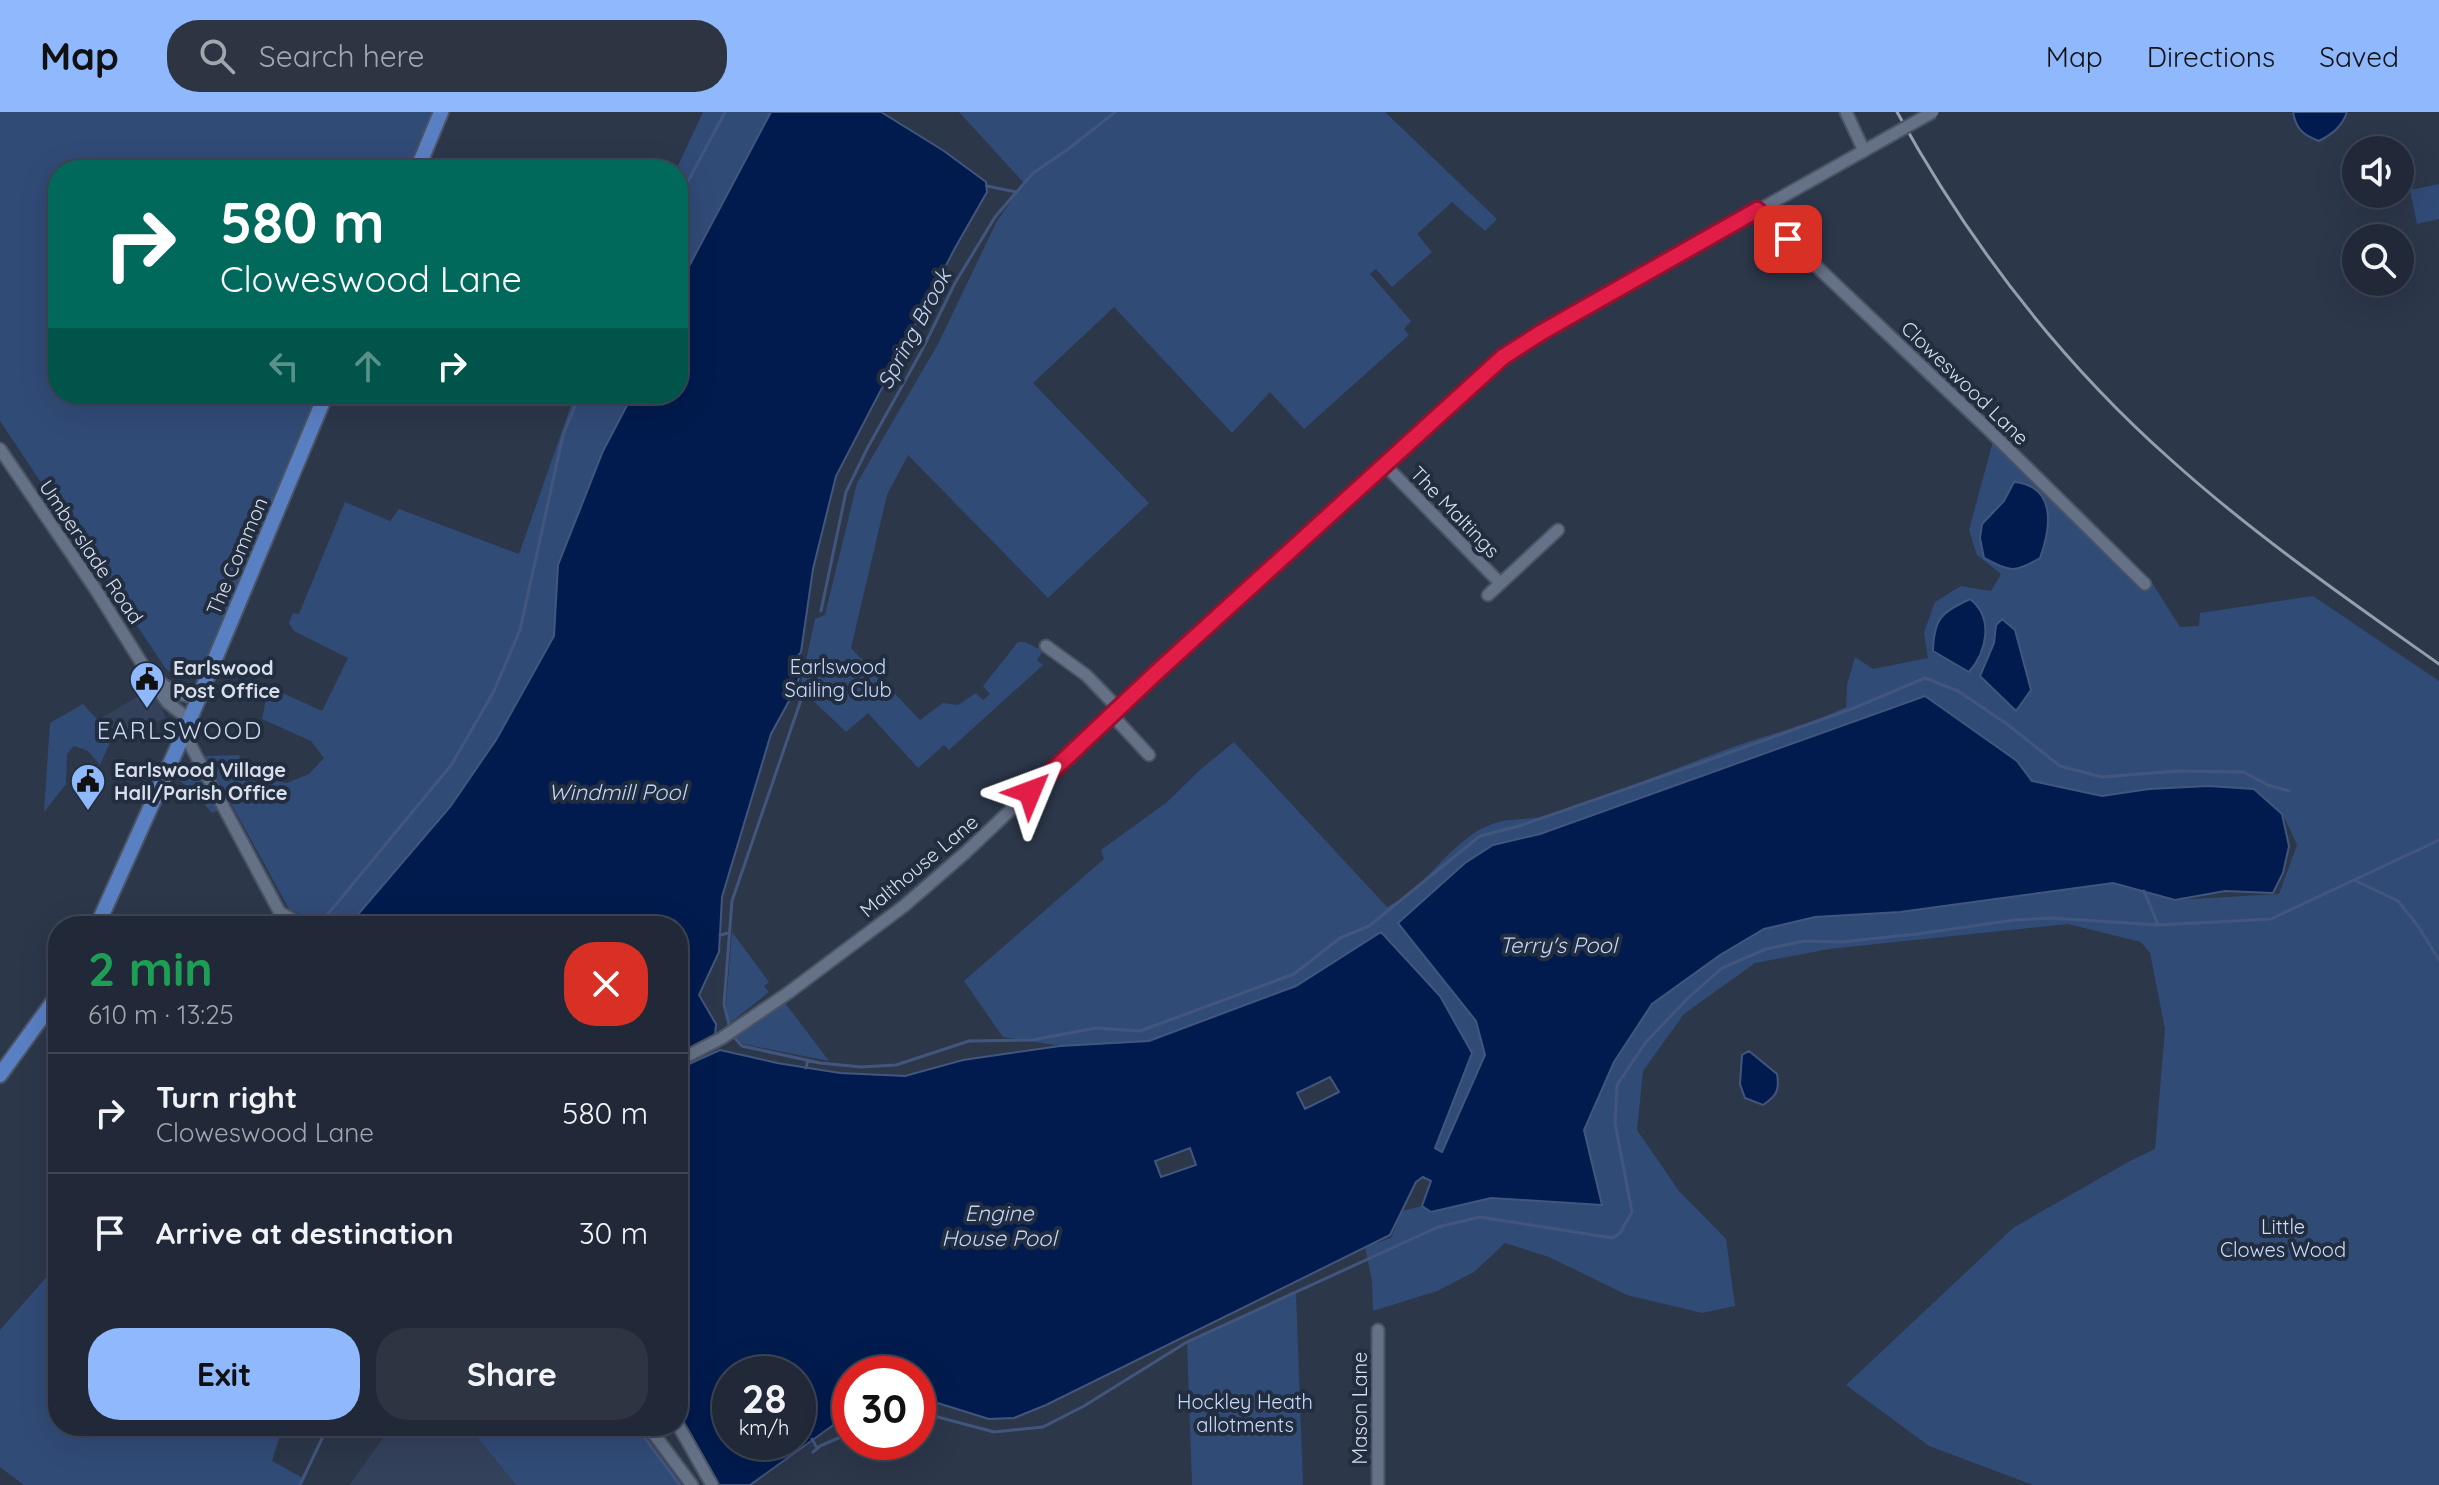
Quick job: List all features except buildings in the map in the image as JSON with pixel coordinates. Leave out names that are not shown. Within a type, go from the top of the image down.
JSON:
[{"type":"main road","points":[[421,160],[441,112]]},
{"type":"main road","name":"The Common","points":[[102,916],[187,727],[322,404]]},
{"type":"main road","points":[[0,1075],[48,1009]]},
{"type":"street","points":[[1846,112],[1864,151]]},
{"type":"street","name":"Malthouse Lane","points":[[688,1056],[736,1029],[904,906],[1507,354],[1933,112]]},
{"type":"street","name":"Cloweswood Lane","points":[[1757,210],[1988,429],[2145,584]]},
{"type":"street","name":"Umberslade Road","points":[[0,449],[187,727],[282,916]]},
{"type":"street","name":"The Maltings","points":[[1385,465],[1500,583]]},
{"type":"street","name":"The Maltings","points":[[1488,595],[1558,530]]},
{"type":"street","points":[[1046,646],[1086,675],[1149,755]]},
{"type":"street","name":"Umberslade Road","points":[[151,675],[173,692],[198,699]]},
{"type":"street","points":[[280,913],[286,916]]},
{"type":"street","name":"Mason Lane","points":[[1378,1330],[1378,1485]]},
{"type":"street","points":[[655,1436],[692,1485]]},
{"type":"street","points":[[684,1436],[712,1485]]},
{"type":"shaded area","points":[[153,687],[166,718],[110,742],[98,720]]},
{"type":"shaded area","points":[[385,1436],[476,1436],[516,1485],[349,1485]]},
{"type":"green space","points":[[0,112],[432,112],[412,160],[48,160],[48,404],[313,404],[203,671],[177,677],[166,669],[0,421]]},
{"type":"green space","points":[[703,112],[771,112],[688,268],[688,160],[681,160]]},
{"type":"green space","name":"Earlswood Sailing Club","points":[[959,112],[1385,112],[1497,219],[1485,231],[1452,202],[1417,234],[1432,252],[1392,287],[1376,269],[1370,274],[1411,321],[1404,329],[1409,335],[1304,429],[1270,392],[1232,433],[1114,307],[1033,383],[1149,503],[1048,598],[908,455],[887,495],[851,648],[920,720],[943,703],[958,705],[976,693],[983,700],[990,694],[983,686],[1018,642],[1043,651],[1037,660],[1043,665],[949,750],[944,745],[918,768],[868,713],[846,732],[800,688],[815,619],[825,615],[857,483],[938,344],[997,221],[1024,183]]},
{"type":"green space","points":[[2439,184],[2439,219],[2417,224],[2414,189]]},
{"type":"green space","points":[[572,404],[628,404],[603,451],[558,563],[554,636],[496,740],[449,807],[356,916],[304,916],[289,909],[205,756],[238,755],[263,779],[287,783],[309,774],[324,758],[311,741],[262,719],[267,694],[265,685],[322,711],[348,658],[294,631],[289,623],[293,613],[299,614],[345,502],[390,521],[399,509],[519,554]]},
{"type":"green space","name":"Little Clowes Wood","points":[[1993,441],[2138,585],[2149,578],[2180,627],[2199,626],[2200,613],[2313,596],[2439,681],[2439,1485],[2033,1485],[1929,1446],[1846,1385],[2013,1228],[2155,1149],[2165,1029],[2150,953],[2141,942],[2068,924],[1829,949],[1755,963],[1684,1014],[1643,1071],[1637,1130],[1679,1191],[1726,1239],[1735,1306],[1702,1313],[1627,1295],[1549,1257],[1505,1243],[1474,1272],[1437,1291],[1373,1311],[1372,1280],[1365,1247],[1391,1238],[1402,1211],[1422,1206],[1431,1212],[1491,1198],[1602,1204],[1584,1130],[1614,1062],[1651,1004],[1720,955],[1764,929],[1815,917],[1900,912],[2113,883],[2175,900],[2279,894],[2297,845],[2284,817],[2254,789],[2208,786],[2149,789],[2102,796],[2032,781],[2017,761],[1924,697],[1540,834],[1493,845],[1476,1021],[1485,1055],[1443,1152],[1434,1148],[1472,1053],[1381,932],[1296,986],[1149,1041],[1061,1046],[1003,1037],[964,981],[1104,859],[1101,850],[1166,803],[1234,742],[1387,907],[1415,888],[1464,841],[1492,824],[1552,814],[1846,707],[1847,685],[1855,657],[1873,669],[1928,658],[1924,632],[1935,602],[1961,586],[1991,591],[2001,574],[1977,555],[1969,530]]},
{"type":"green space","points":[[83,704],[98,720],[110,742],[100,765],[88,751],[74,746],[67,754],[66,784],[44,812],[50,723]]},
{"type":"green space","points":[[182,767],[196,771],[221,810],[212,813],[194,792],[175,777]]},
{"type":"green space","points":[[732,932],[769,982],[764,986],[769,992],[729,1024],[726,1004]]},
{"type":"green space","points":[[785,1003],[829,1061],[743,1044],[736,1037]]},
{"type":"green space","points":[[48,1275],[48,1436],[280,1436],[272,1461],[303,1478],[300,1485],[24,1485],[0,1467],[0,1330]]},
{"type":"green space","name":"Hockley Heath allotments","points":[[1296,1293],[1303,1485],[1192,1485],[1187,1342]]},
{"type":"green space","points":[[476,1436],[644,1436],[681,1485],[516,1485]]},
{"type":"water","name":"Windmill Pool","points":[[771,112],[881,112],[944,151],[986,182],[987,192],[836,476],[813,569],[801,652],[797,657],[803,665],[795,690],[771,734],[722,897],[719,952],[699,995],[716,1024],[715,1035],[688,1049],[688,916],[357,916],[450,807],[496,740],[554,636],[558,565],[603,451],[628,404],[688,404],[688,268]]},
{"type":"water","points":[[2293,112],[2347,112],[2336,130],[2319,141],[2301,131]]},
{"type":"water","points":[[2014,482],[2038,491],[2044,500],[2048,522],[2040,558],[2012,569],[1984,558],[1980,538],[1982,524],[2004,501]]},
{"type":"water","points":[[1970,599],[1982,615],[1985,635],[1984,645],[1969,672],[1933,651],[1935,631],[1941,618]]},
{"type":"water","points":[[2002,619],[2015,630],[2031,690],[2016,711],[1980,676],[1994,643],[1996,625]]},
{"type":"water","points":[[1925,696],[2017,761],[2032,781],[2102,796],[2149,789],[2208,786],[2254,789],[2282,814],[2289,846],[2283,873],[2273,893],[2225,891],[2175,900],[2113,883],[1900,912],[1815,917],[1764,929],[1720,955],[1652,1004],[1614,1062],[1584,1130],[1602,1205],[1491,1198],[1431,1212],[1422,1206],[1431,1181],[1423,1177],[1416,1182],[1390,1235],[1014,1418],[989,1419],[936,1403],[936,1356],[832,1356],[832,1426],[816,1437],[816,1356],[712,1356],[712,1460],[785,1460],[750,1485],[719,1485],[688,1430],[688,1064],[720,1050],[840,1073],[905,1076],[963,1060],[1060,1046],[1149,1041],[1296,986],[1381,932],[1440,996],[1472,1053],[1435,1148],[1442,1152],[1485,1055],[1476,1021],[1398,923],[1465,863],[1493,845],[1540,834]],"holes":[[[1330,1077],[1339,1092],[1305,1109],[1297,1093]],[[1190,1148],[1196,1165],[1161,1177],[1155,1161]]]},
{"type":"water","points":[[1749,1051],[1777,1074],[1776,1092],[1763,1105],[1745,1098],[1740,1084],[1742,1055]]},
{"type":"waterway","points":[[688,181],[725,112]]},
{"type":"waterway","name":"Spring Brook","points":[[821,611],[846,492],[955,283],[995,217],[1033,173],[1115,112]]},
{"type":"waterway","points":[[987,186],[1016,192]]},
{"type":"waterway","points":[[328,914],[452,764],[494,691],[520,630],[563,435],[576,404]]},
{"type":"waterway","points":[[733,1036],[742,1046],[820,1063],[861,1067],[896,1065],[969,1041],[1032,1040],[1096,1028],[1140,1031],[1294,974],[1340,938],[1369,926],[1480,836],[1519,826],[1695,765],[1854,708],[1925,678],[1958,691],[2007,724],[2060,766],[2102,777],[2178,771],[2243,772],[2268,785],[2289,791]]},
{"type":"waterway","points":[[730,1029],[724,1004],[732,901],[803,694]]},
{"type":"waterway","points":[[936,1416],[994,1432],[1043,1427],[1084,1406],[1187,1342],[1438,1227],[1480,1217],[1613,1238],[1620,1233],[1632,1212],[1615,1123],[1617,1085],[1646,1042],[1687,999],[1722,968],[1766,949],[1804,941],[1841,942],[2014,920],[2051,918],[2158,925],[2271,919],[2439,840]]},
{"type":"waterway","points":[[2354,880],[2398,901],[2439,960]]},
{"type":"waterway","points":[[2144,891],[2158,925]]},
{"type":"waterway","points":[[720,935],[729,933]]},
{"type":"waterway","points":[[806,1068],[808,1060]]},
{"type":"waterway","name":"Spring Brook","points":[[300,1485],[323,1436]]},
{"type":"waterway","points":[[643,1436],[680,1485]]},
{"type":"waterway","points":[[816,1449],[832,1441]]},
{"type":"railway","points":[[1897,112],[1985,252],[2018,297],[2090,381],[2201,486],[2335,590],[2439,664]]},
{"type":"place","name":"Earlswood Post Office","points":[[147,710]]},
{"type":"place","name":"Earlswood Village Hall/Parish Office","points":[[88,812]]},
{"type":"district","name":"EARLSWOOD","points":[[180,731]]},
{"type":"route","points":[[1030,792],[1503,357],[1757,210],[1788,239]]},
{"type":"water label","name":"Terry's Pool","points":[[1558,945]]},
{"type":"water label","name":"Engine House Pool","points":[[999,1226]]}]
